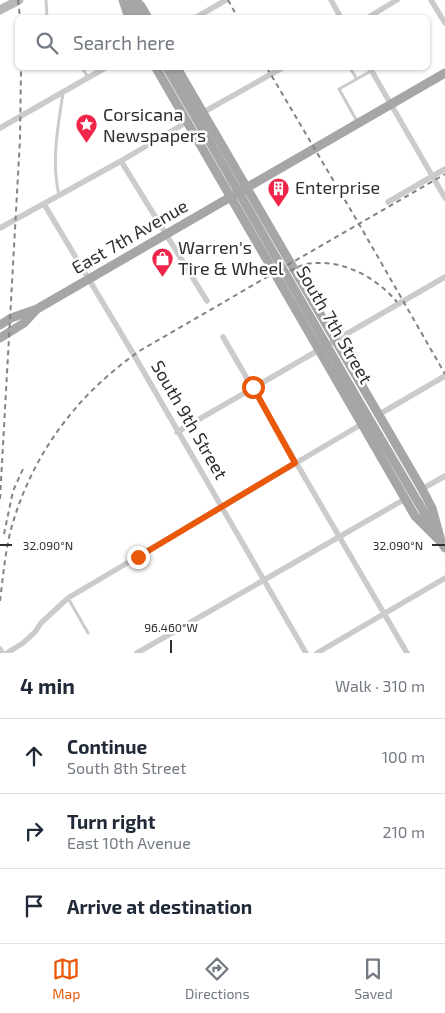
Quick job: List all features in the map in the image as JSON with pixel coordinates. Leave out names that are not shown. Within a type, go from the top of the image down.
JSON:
[{"type":"main road","points":[[123,0],[128,15]]},
{"type":"main road","points":[[128,0],[136,15]]},
{"type":"main road","points":[[134,0],[141,6],[146,15]]},
{"type":"main road","points":[[158,70],[195,117],[238,193],[334,340],[432,508],[443,545]]},
{"type":"main road","points":[[168,70],[238,193],[318,349],[415,516],[443,545]]},
{"type":"main road","points":[[178,70],[195,117]]},
{"type":"main road","name":"East 7th Avenue","points":[[0,325],[16,316],[38,308],[88,280],[445,73]]},
{"type":"main road","name":"South 7th Street","points":[[195,117],[443,545]]},
{"type":"main road","name":"East 7th Avenue","points":[[0,338],[24,323],[38,308]]},
{"type":"street","points":[[0,10],[18,0]]},
{"type":"street","points":[[200,15],[226,0]]},
{"type":"street","points":[[331,0],[339,15]]},
{"type":"street","points":[[372,15],[397,0]]},
{"type":"street","points":[[432,0],[445,23]]},
{"type":"street","points":[[0,128],[101,70]]},
{"type":"street","points":[[0,228],[278,70]]},
{"type":"street","points":[[372,70],[445,198]]},
{"type":"street","points":[[121,161],[208,301]]},
{"type":"street","points":[[388,202],[445,169]]},
{"type":"street","name":"South 9th Street","points":[[44,204],[134,355],[306,653]]},
{"type":"street","points":[[177,432],[445,277]]},
{"type":"street","points":[[223,337],[338,538],[407,653]]},
{"type":"street","points":[[378,415],[445,376]]},
{"type":"street","points":[[8,653],[23,644],[68,598],[362,424]]},
{"type":"street","points":[[422,490],[445,476]]},
{"type":"street","points":[[137,653],[405,499]]},
{"type":"street","points":[[317,653],[445,578]]},
{"type":"street","points":[[0,648],[2,653]]},
{"type":"lane","points":[[46,0],[47,15]]},
{"type":"lane","points":[[83,70],[88,77]]},
{"type":"lane","points":[[351,70],[357,79]]},
{"type":"lane","points":[[358,124],[339,89],[370,70]]},
{"type":"lane","points":[[60,195],[56,182],[55,163],[56,140],[63,92]]},
{"type":"lane","points":[[68,598],[88,634]]},
{"type":"railway","points":[[18,0],[20,15]]},
{"type":"railway","points":[[228,0],[236,15]]},
{"type":"railway","points":[[0,499],[20,139],[21,70]]},
{"type":"railway","points":[[268,70],[445,374]]},
{"type":"railway","points":[[0,601],[11,529],[31,476],[44,451],[60,428],[77,406],[97,386],[141,350],[445,174]]},
{"type":"railway","points":[[282,275],[307,264],[320,263],[345,267],[368,277],[397,302]]},
{"type":"railway","points":[[4,534],[13,491],[23,469]]},
{"type":"place","name":"Corsicana Newspapers","points":[[87,144]]},
{"type":"place","name":"Enterprise","points":[[279,207]]},
{"type":"place","name":"Warren's Tire & Wheel","points":[[162,277]]},
{"type":"route","points":[[138,557],[295,463],[253,387]]}]
